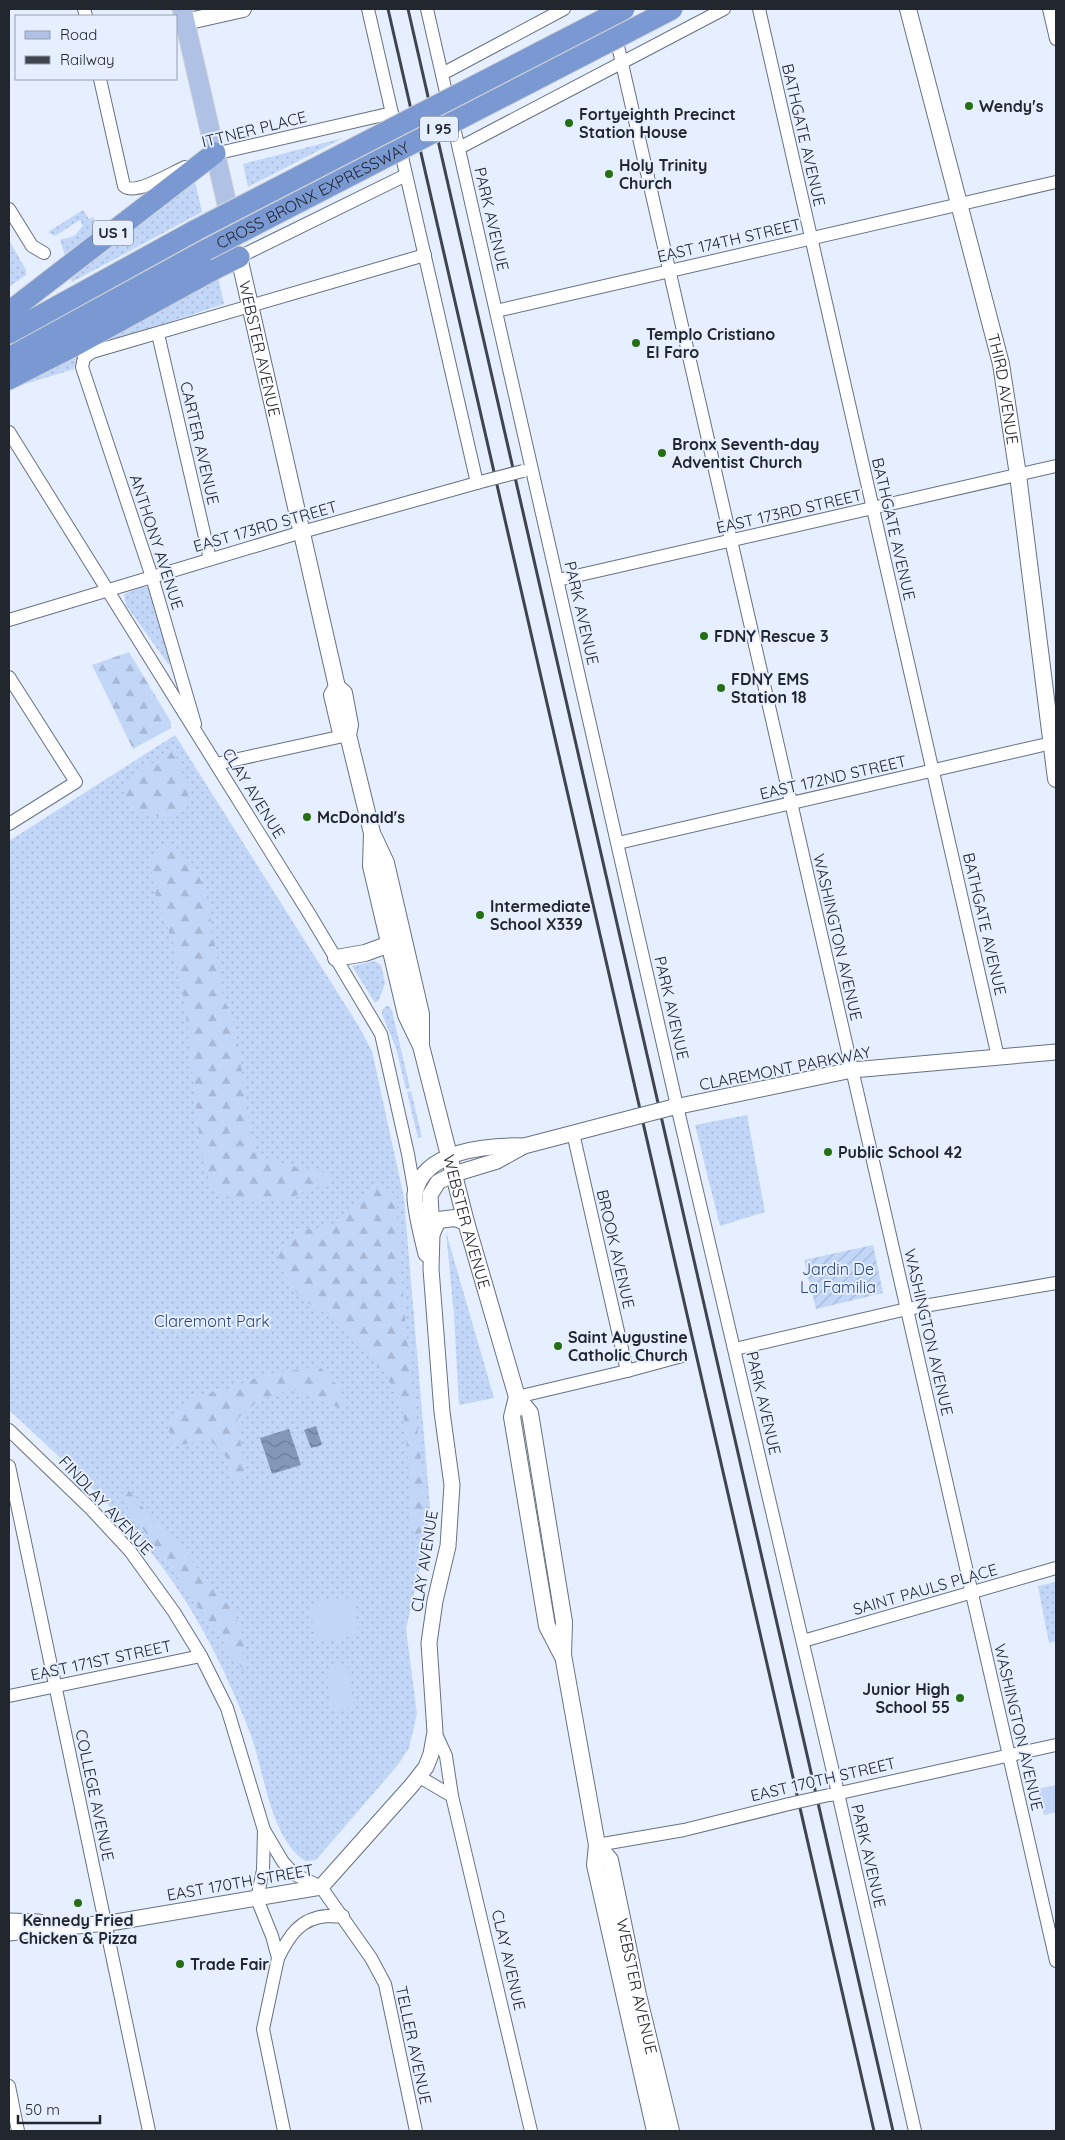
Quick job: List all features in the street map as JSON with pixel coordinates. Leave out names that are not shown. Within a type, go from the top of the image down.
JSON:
[{"type":"highway","name":"CROSS BRONX EXPRESSWAY","points":[[9,333],[196,230],[624,9]]},
{"type":"highway","name":"CROSS BRONX EXPRESSWAY","points":[[9,358],[206,250],[672,9]]},
{"type":"highway","name":"US 1","points":[[9,312],[215,153]]},
{"type":"highway","points":[[9,379],[239,257]]},
{"type":"main road","points":[[181,18],[243,9]]},
{"type":"main road","name":"THIRD AVENUE","points":[[908,9],[1001,364],[1054,743],[1056,779]]},
{"type":"main road","name":"WEBSTER AVENUE","points":[[181,18],[215,153],[337,687],[332,696],[340,729],[348,735],[372,834],[386,863],[396,941],[421,1014],[421,1046],[466,1222],[517,1397],[530,1413],[564,1622],[563,1655],[597,1845],[595,1865],[655,2131]]},
{"type":"main road","points":[[336,958],[365,953],[396,941]]},
{"type":"main road","points":[[432,1233],[438,1220],[455,1218],[466,1222]]},
{"type":"main road","name":"WEBSTER AVENUE","points":[[597,1845],[610,1860],[638,1994],[671,2131]]},
{"type":"street","points":[[368,9],[480,482]]},
{"type":"street","name":"PARK AVENUE","points":[[427,9],[496,311],[528,470],[558,580],[618,844],[673,1107],[735,1349],[803,1642],[833,1794],[915,2131]]},
{"type":"street","points":[[442,74],[564,9]]},
{"type":"street","name":"WASHINGTON AVENUE","points":[[609,9],[1056,1961]]},
{"type":"street","points":[[459,148],[724,9]]},
{"type":"street","name":"BATHGATE AVENUE","points":[[759,9],[998,1057]]},
{"type":"street","points":[[1049,9],[1056,39]]},
{"type":"street","name":"ITTNER PLACE","points":[[100,80],[121,178],[124,186],[129,190],[138,189],[215,153],[392,113]]},
{"type":"street","points":[[239,257],[396,178],[406,175]]},
{"type":"street","name":"EAST 174TH STREET","points":[[496,311],[1056,182]]},
{"type":"street","points":[[9,209],[32,246],[44,253]]},
{"type":"street","points":[[158,334],[250,305],[425,255]]},
{"type":"street","name":"ANTHONY AVENUE","points":[[158,334],[92,352],[84,358],[82,367],[152,576],[198,736]]},
{"type":"street","name":"CARTER AVENUE","points":[[158,334],[210,559]]},
{"type":"street","name":"CLAY AVENUE","points":[[9,432],[336,958],[381,1034],[415,1194],[422,1238],[431,1269]]},
{"type":"street","name":"EAST 173RD STREET","points":[[558,580],[1056,466]]},
{"type":"street","name":"EAST 173RD STREET","points":[[9,620],[302,532],[528,470]]},
{"type":"street","points":[[9,677],[76,782],[9,824]]},
{"type":"street","points":[[216,764],[348,735]]},
{"type":"street","name":"EAST 172ND STREET","points":[[618,844],[1054,743]]},
{"type":"street","name":"CLAREMONT PARKWAY","points":[[454,1174],[497,1161],[524,1146],[573,1133],[673,1107],[852,1070],[1056,1052]]},
{"type":"street","name":"BROOK AVENUE","points":[[573,1133],[627,1371]]},
{"type":"street","name":"CLAREMONT PARKWAY","points":[[449,1156],[493,1145],[524,1146]]},
{"type":"street","points":[[415,1194],[422,1177],[429,1169],[449,1156]]},
{"type":"street","name":"CLAY AVENUE","points":[[454,1174],[438,1182],[430,1195],[431,1269],[442,1412],[452,1485],[448,1546],[435,1601],[429,1643],[435,1732],[446,1756],[452,1796],[531,2131]]},
{"type":"street","points":[[735,1349],[907,1309],[1056,1283]]},
{"type":"street","points":[[517,1397],[682,1356]]},
{"type":"street","name":"FINDLAY AVENUE","points":[[10,1434],[91,1509],[130,1551],[174,1612],[201,1656],[226,1708],[264,1830],[283,1862],[294,1874],[321,1887]]},
{"type":"street","name":"COLLEGE AVENUE","points":[[9,1466],[149,2131]]},
{"type":"street","name":"SAINT PAULS PLACE","points":[[803,1642],[1056,1568]]},
{"type":"street","name":"EAST 171ST STREET","points":[[9,1696],[201,1656]]},
{"type":"street","name":"EAST 170TH STREET","points":[[9,1933],[105,1923],[321,1887],[426,1766],[431,1754],[435,1732]]},
{"type":"street","name":"EAST 170TH STREET","points":[[597,1845],[684,1830],[789,1804],[1010,1757],[1056,1745]]},
{"type":"street","points":[[418,1776],[452,1796]]},
{"type":"street","name":"FINDLAY AVENUE","points":[[257,1899],[263,1870],[264,1830]]},
{"type":"street","name":"TELLER AVENUE","points":[[321,1887],[371,1958],[385,1984],[416,2131]]},
{"type":"street","points":[[257,1899],[272,1936],[278,1958]]},
{"type":"street","points":[[284,2131],[263,2029],[278,1958],[288,1938],[295,1929],[304,1923],[327,1916],[342,1916]]},
{"type":"street","name":"EAST 170TH STREET","points":[[9,1921],[51,1922],[61,1929]]},
{"type":"street","points":[[9,2086],[18,2131]]},
{"type":"green space","points":[[343,138],[248,187],[243,164]]},
{"type":"green space","points":[[194,177],[202,212],[72,282],[69,275]]},
{"type":"green space","points":[[83,210],[89,219],[93,217],[96,222],[101,221],[105,226],[67,262],[60,240],[76,234],[83,226],[80,220],[55,236],[48,232]]},
{"type":"green space","points":[[9,240],[26,270],[26,275],[9,287]]},
{"type":"green space","points":[[218,276],[224,304],[112,341],[78,355],[74,369],[9,389]]},
{"type":"green space","points":[[144,586],[152,593],[171,658],[171,663],[168,664],[126,605],[124,594]]},
{"type":"green space","points":[[129,652],[171,722],[171,728],[133,749],[92,665]]},
{"type":"green space","name":"Claremont Park","points":[[175,735],[358,1025],[372,1051],[404,1198],[430,1507],[427,1538],[406,1629],[417,1714],[409,1748],[397,1766],[316,1860],[305,1861],[293,1850],[283,1836],[270,1802],[250,1733],[230,1685],[207,1638],[166,1572],[117,1514],[82,1478],[9,1410],[9,841]]},
{"type":"green space","points":[[174,751],[176,763],[189,783],[187,810],[167,818],[130,810],[124,789],[147,766]]},
{"type":"green space","points":[[167,846],[195,865],[207,897],[223,996],[236,1030],[251,1138],[260,1156],[303,1169],[332,1174],[329,1183],[286,1199],[246,1203],[222,1194],[209,1180],[201,1154],[185,1007],[173,943],[153,887],[151,855]]},
{"type":"green space","points":[[375,961],[381,965],[385,983],[379,1000],[375,1003],[352,966]]},
{"type":"green space","points":[[389,1006],[392,1011],[410,1088],[406,1089],[396,1048],[382,1014],[382,1010]]},
{"type":"green space","points":[[411,1091],[422,1137],[418,1138],[407,1092]]},
{"type":"green space","points":[[747,1115],[765,1212],[720,1226],[695,1125]]},
{"type":"green space","points":[[379,1186],[397,1195],[398,1237],[408,1350],[426,1502],[422,1532],[416,1535],[409,1523],[411,1490],[403,1410],[387,1376],[346,1331],[328,1315],[301,1299],[281,1269],[278,1251],[296,1231],[332,1226],[351,1206]]},
{"type":"green space","points":[[446,1232],[494,1398],[459,1405],[454,1315]]},
{"type":"green space","name":"Jardin De La Familia","points":[[873,1245],[883,1293],[816,1309],[804,1260]]},
{"type":"green space","points":[[320,1367],[339,1387],[347,1410],[317,1400],[294,1389],[259,1400],[237,1419],[246,1476],[239,1482],[229,1472],[226,1457],[211,1440],[172,1446],[168,1424],[193,1397],[229,1389],[266,1374]]},
{"type":"green space","points":[[120,1480],[155,1522],[176,1542],[233,1611],[244,1639],[243,1654],[246,1674],[128,1508]]},
{"type":"green space","points":[[1056,1582],[1056,1641],[1049,1643],[1038,1586]]},
{"type":"green space","points":[[353,1597],[359,1635],[316,1643],[309,1604]]},
{"type":"green space","points":[[347,1665],[354,1707],[332,1711],[326,1669]]},
{"type":"green space","points":[[1056,1785],[1056,1812],[1044,1815],[1038,1789]]},
{"type":"water","points":[[316,1426],[322,1445],[311,1448],[304,1430]]},
{"type":"water","points":[[289,1429],[301,1465],[272,1474],[260,1438]]},
{"type":"railway","points":[[388,9],[874,2131]]},
{"type":"railway","points":[[408,9],[893,2131]]},
{"type":"place","name":"Wendy's","points":[[969,106]]},
{"type":"place","name":"Fortyeighth Precinct Station House","points":[[569,123]]},
{"type":"place","name":"Holy Trinity Church","points":[[609,174]]},
{"type":"place","name":"Templo Cristiano El Faro","points":[[636,343]]},
{"type":"place","name":"Bronx Seventh-day Adventist Church","points":[[662,453]]},
{"type":"place","name":"FDNY Rescue 3","points":[[704,636]]},
{"type":"place","name":"FDNY EMS Station 18","points":[[721,688]]},
{"type":"place","name":"McDonald's","points":[[307,817]]},
{"type":"place","name":"Intermediate School X339","points":[[480,915]]},
{"type":"place","name":"Public School 42","points":[[828,1152]]},
{"type":"place","name":"Saint Augustine Catholic Church","points":[[558,1346]]},
{"type":"place","name":"Junior High School 55","points":[[960,1698]]},
{"type":"place","name":"Kennedy Fried Chicken & Pizza","points":[[78,1903]]},
{"type":"place","name":"Trade Fair","points":[[180,1964]]}]
